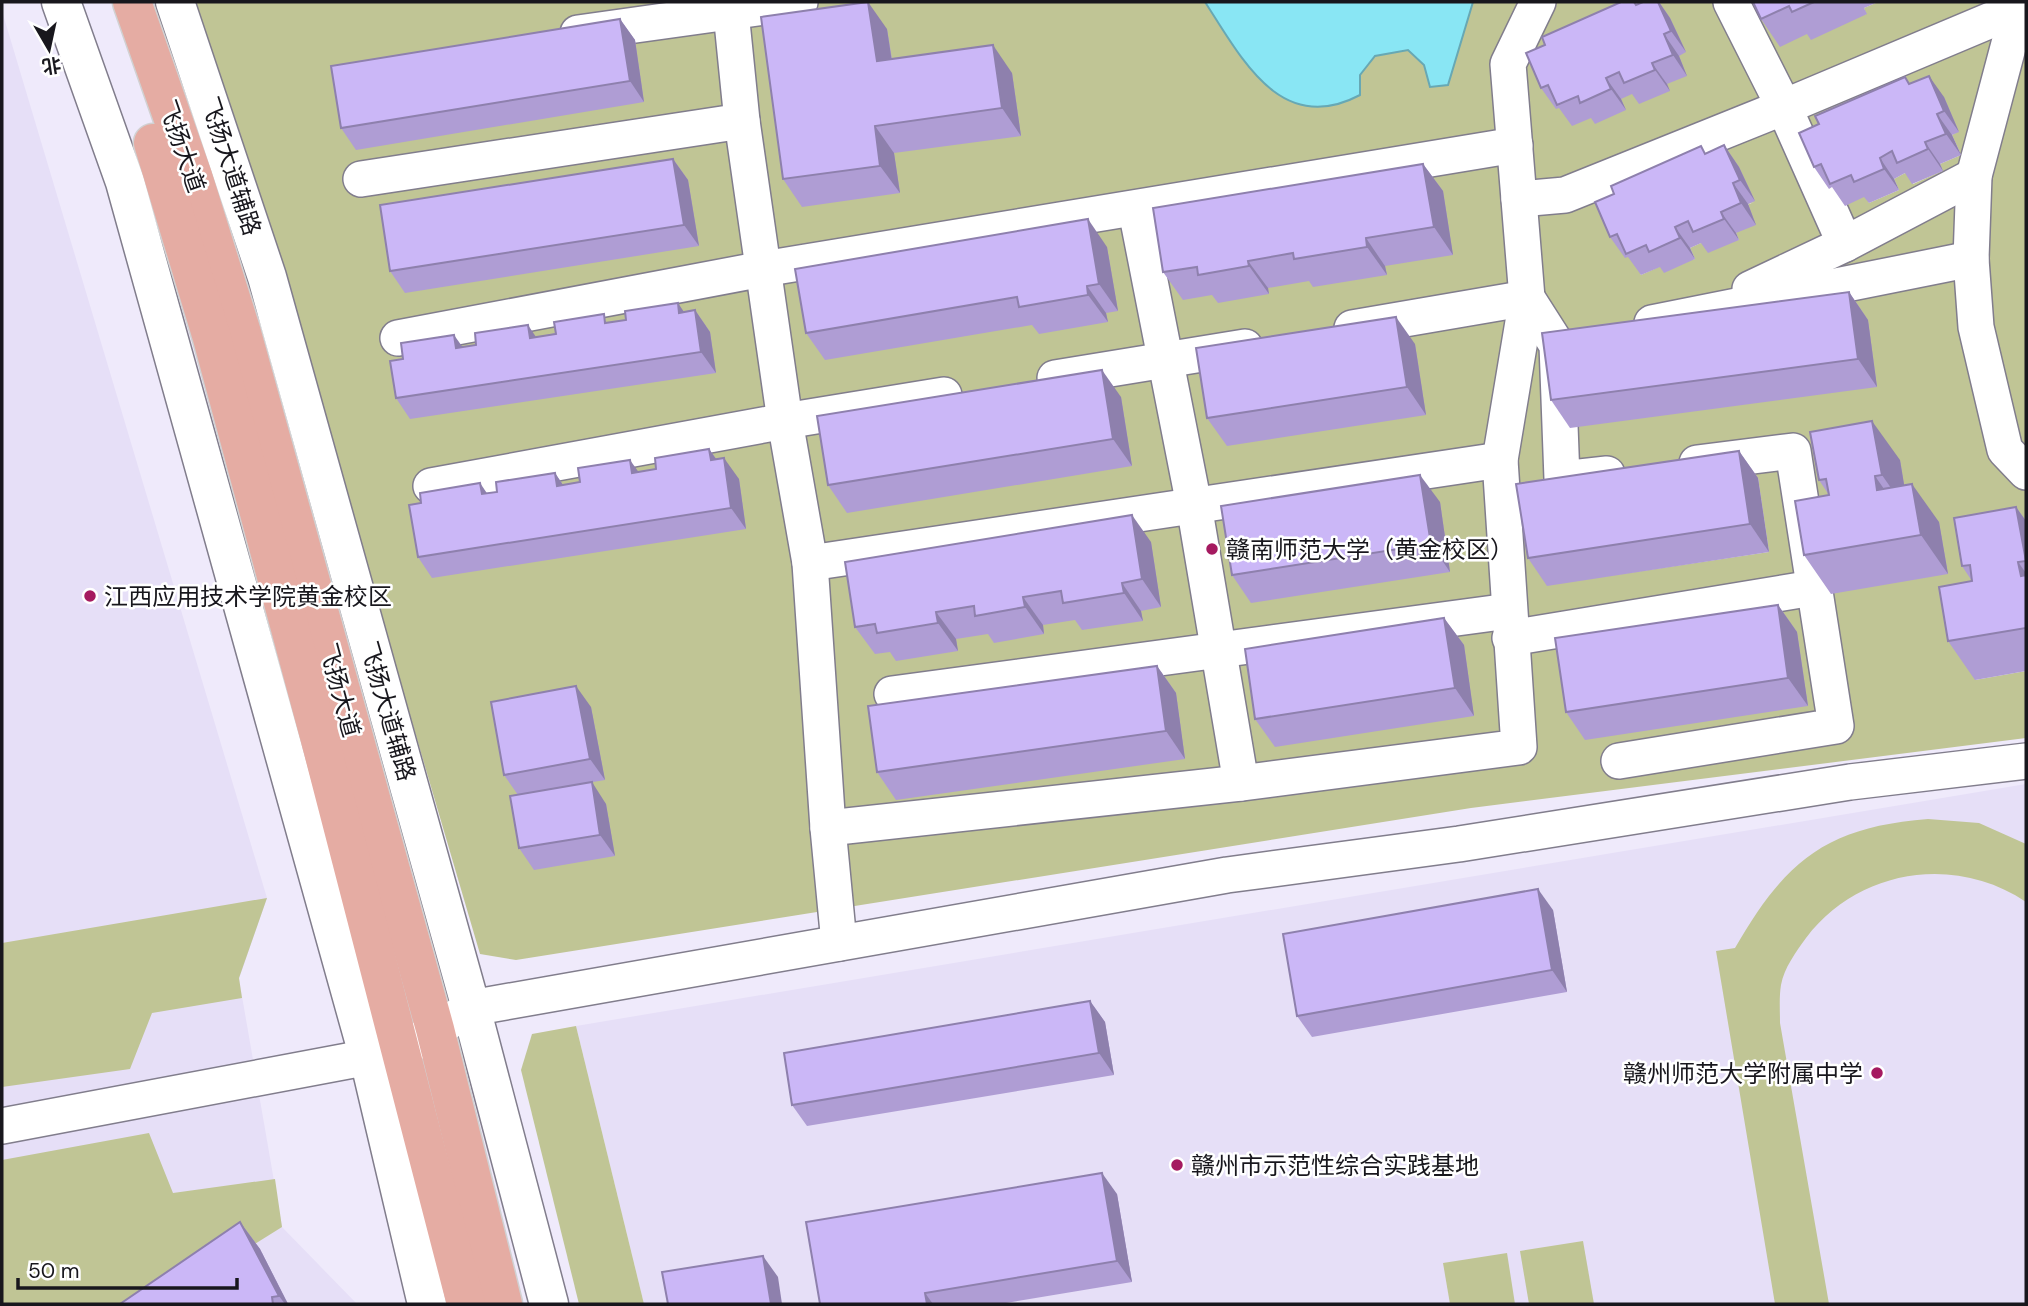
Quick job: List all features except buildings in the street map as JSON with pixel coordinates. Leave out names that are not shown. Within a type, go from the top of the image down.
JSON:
[{"type":"main road","name":"飞扬大道","points":[[104,2],[176,213],[320,736],[385,1054],[459,1293]]},
{"type":"main road","name":"飞扬大道","points":[[132,2],[193,176],[242,332],[435,1029],[503,1304]]},
{"type":"street","points":[[61,2],[125,182],[250,635],[385,1054],[427,1304]]},
{"type":"street","points":[[154,2],[194,57]]},
{"type":"street","name":"飞扬大道辅路","points":[[175,2],[267,277],[471,1008],[549,1304]]},
{"type":"street","points":[[550,37],[730,7],[800,2]]},
{"type":"street","points":[[828,828],[1241,783],[1519,747],[1500,460],[1527,298],[1508,64],[1538,2]]},
{"type":"street","points":[[1731,2],[1784,107],[1845,244]]},
{"type":"street","points":[[1519,200],[1565,195],[1784,107],[2019,5]]},
{"type":"street","points":[[2019,5],[1974,176],[1971,259],[1976,327],[2019,456]]},
{"type":"street","points":[[730,7],[742,121],[785,421],[810,563],[828,828],[839,943]]},
{"type":"street","points":[[361,178],[742,121]]},
{"type":"street","points":[[398,338],[764,269],[1136,210],[1515,145]]},
{"type":"street","points":[[1701,312],[1845,244],[1974,176]]},
{"type":"street","points":[[1136,210],[1194,505],[1241,783]]},
{"type":"street","points":[[1622,330],[1971,259]]},
{"type":"street","points":[[1326,332],[1527,298]]},
{"type":"street","points":[[1527,298],[1570,342],[1562,479],[1793,451],[1836,726],[1619,761]]},
{"type":"street","points":[[1029,382],[1272,342]]},
{"type":"street","points":[[431,486],[785,421],[975,390]]},
{"type":"street","points":[[810,563],[1500,460]]},
{"type":"street","points":[[892,694],[1218,648],[1509,625],[1813,588]]},
{"type":"street","points":[[250,635],[320,736]]},
{"type":"street","points":[[380,834],[382,689]]},
{"type":"street","points":[[2,1126],[385,1054],[471,1008],[1227,875],[1459,844],[1850,782],[2026,761]]},
{"type":"shaded area","name":"江西应用技术学院黄金校区","points":[[2,11],[267,898],[239,979],[282,1227],[357,1304],[2,1304]]},
{"type":"shaded area","name":"赣州市示范性综合实践基地","points":[[2026,784],[2026,1304],[644,1304],[576,1026]]},
{"type":"green space","name":"赣南师范大学（黄金校区）","points":[[194,2],[1759,2],[1808,34],[1866,14],[1864,8],[1878,2],[2026,2],[2026,549],[1975,680],[2026,671],[2026,738],[1471,808],[516,960],[480,954],[281,275]],"holes":[[[1959,131],[1952,135],[1961,155],[1940,164],[1942,171],[1913,184],[1907,172],[1894,179],[1899,190],[1869,203],[1866,196],[1814,154]],[[1748,205],[1736,233],[1739,240],[1703,242],[1690,248],[1695,259],[1661,266],[1641,275],[1632,255],[1625,258]],[[1758,478],[1769,552],[1547,585]]]},
{"type":"green space","points":[[1928,819],[1979,823],[2026,844],[2026,902],[1998,887],[1969,878],[1939,874],[1909,876],[1880,884],[1852,897],[1827,915],[1794,955],[1781,985],[1780,1023],[1829,1304],[1775,1304],[1716,951],[1735,948],[1772,892],[1791,871],[1812,854],[1835,840],[1862,830]]},
{"type":"green space","points":[[267,898],[239,978],[242,998],[152,1013],[130,1069],[2,1087],[2,943]]},
{"type":"green space","points":[[576,1026],[644,1304],[579,1304],[521,1070],[532,1034]]},
{"type":"green space","points":[[149,1133],[173,1193],[275,1179],[282,1227],[159,1304],[2,1304],[2,1160]]},
{"type":"green space","points":[[1583,1241],[1594,1304],[1529,1304],[1520,1251]]},
{"type":"green space","points":[[1507,1253],[1515,1304],[1450,1304],[1443,1263]]},
{"type":"water","points":[[1205,2],[1473,2],[1448,85],[1430,87],[1424,65],[1408,50],[1375,56],[1360,75],[1360,95],[1332,105],[1308,106],[1286,99],[1267,86],[1249,68]]},
{"type":"place","name":"赣南师范大学（黄金校区）","points":[[1212,549]]},
{"type":"place","name":"江西应用技术学院黄金校区","points":[[90,596]]},
{"type":"place","name":"赣州师范大学附属中学","points":[[1877,1073]]},
{"type":"place","name":"赣州市示范性综合实践基地","points":[[1177,1165]]}]
